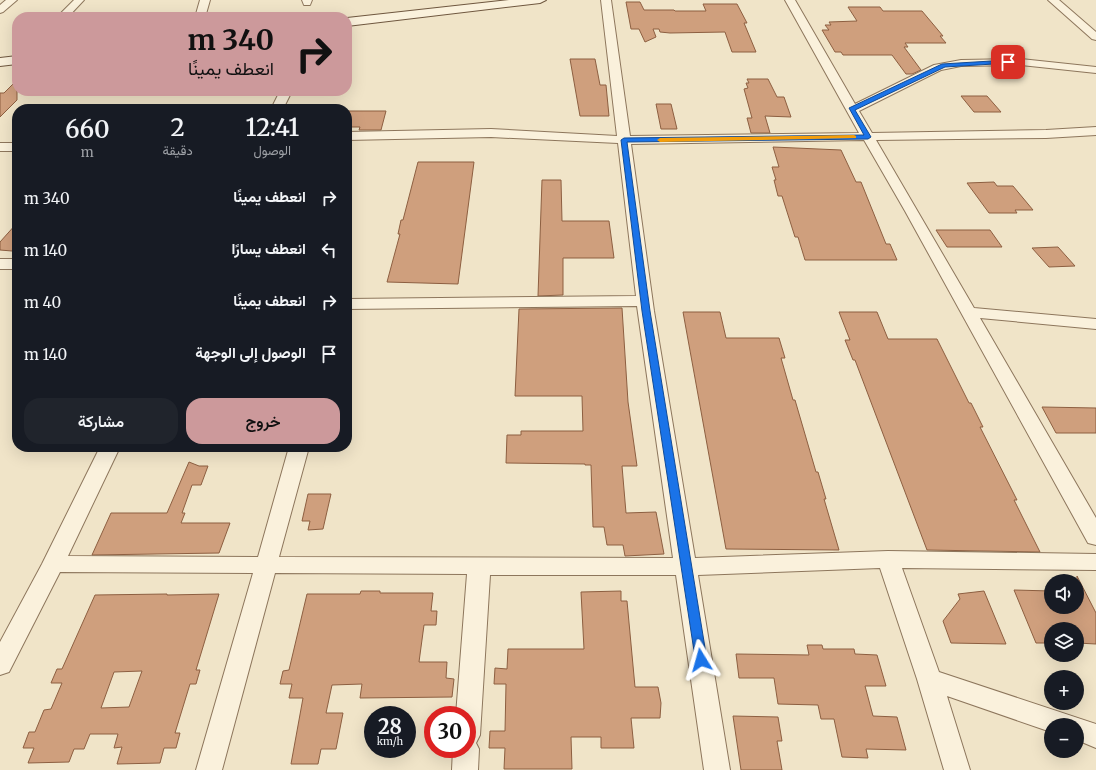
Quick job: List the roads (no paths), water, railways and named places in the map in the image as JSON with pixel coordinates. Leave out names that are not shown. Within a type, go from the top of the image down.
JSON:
[{"type":"street","points":[[0,10],[12,0]]},
{"type":"street","points":[[67,12],[79,0]]},
{"type":"street","points":[[202,12],[205,0]]},
{"type":"street","points":[[352,21],[540,0]]},
{"type":"street","points":[[606,0],[645,301],[717,770]]},
{"type":"street","points":[[790,0],[852,110],[912,211],[1096,537]]},
{"type":"street","points":[[1052,0],[1096,37]]},
{"type":"street","points":[[0,62],[12,61]]},
{"type":"street","points":[[852,110],[938,67],[953,63],[1038,62],[1096,70]]},
{"type":"street","points":[[352,136],[492,133],[624,140],[868,137],[1096,131]]},
{"type":"street","points":[[0,147],[12,147]]},
{"type":"street","points":[[0,264],[12,264]]},
{"type":"street","points":[[352,304],[645,301]]},
{"type":"street","points":[[968,312],[1096,324]]},
{"type":"street","points":[[0,665],[53,564],[108,452]]},
{"type":"street","points":[[209,770],[298,452]]},
{"type":"street","points":[[888,559],[929,679],[957,770]]},
{"type":"street","points":[[53,564],[687,567],[888,559],[1096,562]]},
{"type":"street","points":[[469,706],[479,567]]},
{"type":"street","points":[[929,679],[1044,718]]},
{"type":"street","points":[[1084,732],[1096,736]]},
{"type":"street","points":[[465,770],[466,758]]}]
